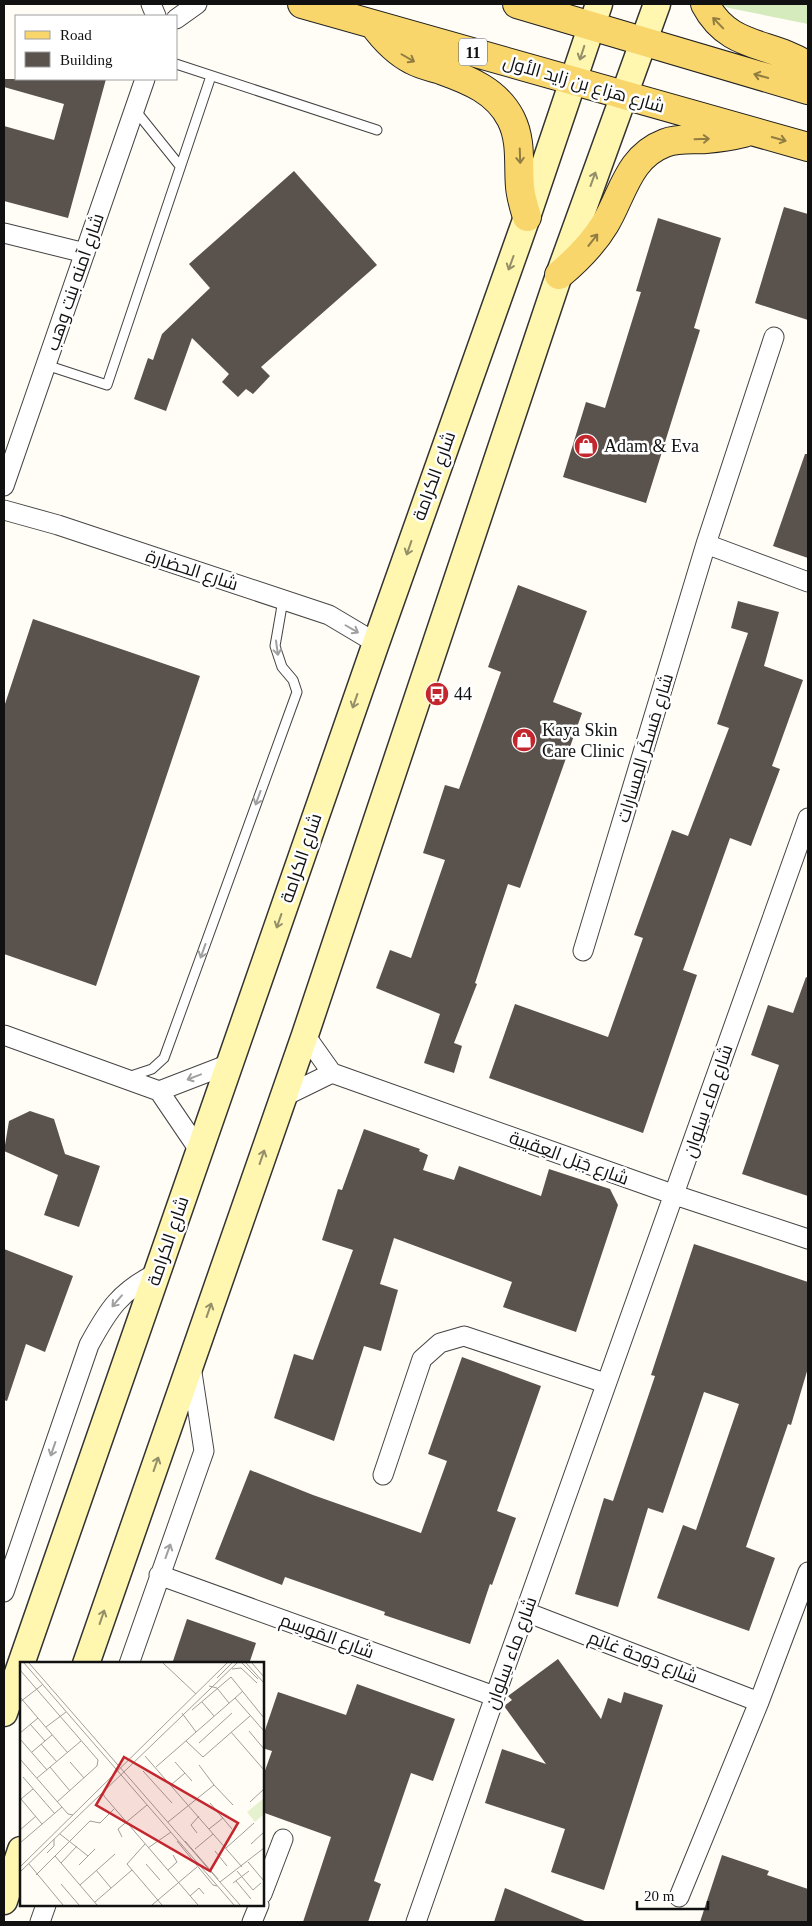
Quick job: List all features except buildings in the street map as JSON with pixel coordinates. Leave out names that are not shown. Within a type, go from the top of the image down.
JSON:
[{"type":"main road","name":"شارع هزاع بن زايد الأول","points":[[302,4],[808,147]]},
{"type":"main road","points":[[517,4],[595,15],[643,41],[808,90]]},
{"type":"main road","points":[[87,1662],[305,1035],[559,275],[657,4]]},
{"type":"main road","points":[[705,4],[718,24],[740,40],[789,56],[808,66]]},
{"type":"main road","name":"شارع الكرامة","points":[[22,1662],[376,643],[527,217],[595,15]]},
{"type":"main road","points":[[373,24],[390,46],[402,54],[426,66],[476,84],[487,91],[505,109],[512,120],[519,145],[520,188],[527,217]]},
{"type":"main road","points":[[559,275],[584,252],[595,238],[613,209],[630,170],[645,154],[671,141],[720,138],[750,131]]},
{"type":"main road","name":"شارع الكرامة","points":[[4,1713],[20,1667]]},
{"type":"main road","points":[[4,1901],[20,1853]]},
{"type":"street","points":[[178,18],[197,4]]},
{"type":"street","name":"شارع آمنه بنت وهب","points":[[4,486],[145,80]]},
{"type":"street","points":[[4,233],[85,253]]},
{"type":"street","name":"شارع مَسكَر المِسارات","points":[[583,951],[706,544],[774,337]]},
{"type":"street","name":"شارع الحضارة","points":[[4,510],[329,615],[376,643]]},
{"type":"street","points":[[706,544],[808,582]]},
{"type":"street","name":"شارع ماء سِلوان","points":[[416,1922],[605,1383],[675,1195],[808,818]]},
{"type":"street","points":[[4,1035],[159,1091],[199,1150]]},
{"type":"street","points":[[283,1097],[332,1073],[305,1035]]},
{"type":"street","points":[[159,1091],[229,1064]]},
{"type":"street","name":"شارع جَبَل العِقيبة","points":[[332,1073],[675,1195],[808,1239]]},
{"type":"street","points":[[4,1592],[89,1345],[106,1314],[121,1296],[138,1282],[157,1273]]},
{"type":"street","points":[[383,1475],[422,1359],[440,1343],[464,1336],[605,1383]]},
{"type":"street","points":[[130,1662],[204,1451],[190,1364]]},
{"type":"street","points":[[679,1897],[759,1702],[808,1572]]},
{"type":"street","name":"شارع المَوسِم","points":[[159,1575],[494,1696]]},
{"type":"street","name":"شارع دَوحة غانِم","points":[[526,1612],[759,1702]]},
{"type":"street","points":[[264,1889],[283,1840]]},
{"type":"street","points":[[40,1922],[46,1906]]},
{"type":"street","points":[[252,1922],[258,1906]]},
{"type":"lane","points":[[178,65],[377,130]]},
{"type":"lane","points":[[46,365],[107,384],[210,76]]},
{"type":"lane","points":[[134,110],[180,166]]},
{"type":"lane","points":[[124,1079],[152,1069],[164,1058],[297,692],[293,680],[282,667],[275,646],[283,600]]},
{"type":"green space","points":[[719,4],[808,4],[808,24],[729,8]]},
{"type":"place","name":"Adam & Eva","points":[[586,446]]},
{"type":"place","name":"44","points":[[437,694]]},
{"type":"place","name":"Kaya Skin Care Clinic","points":[[524,740]]}]
